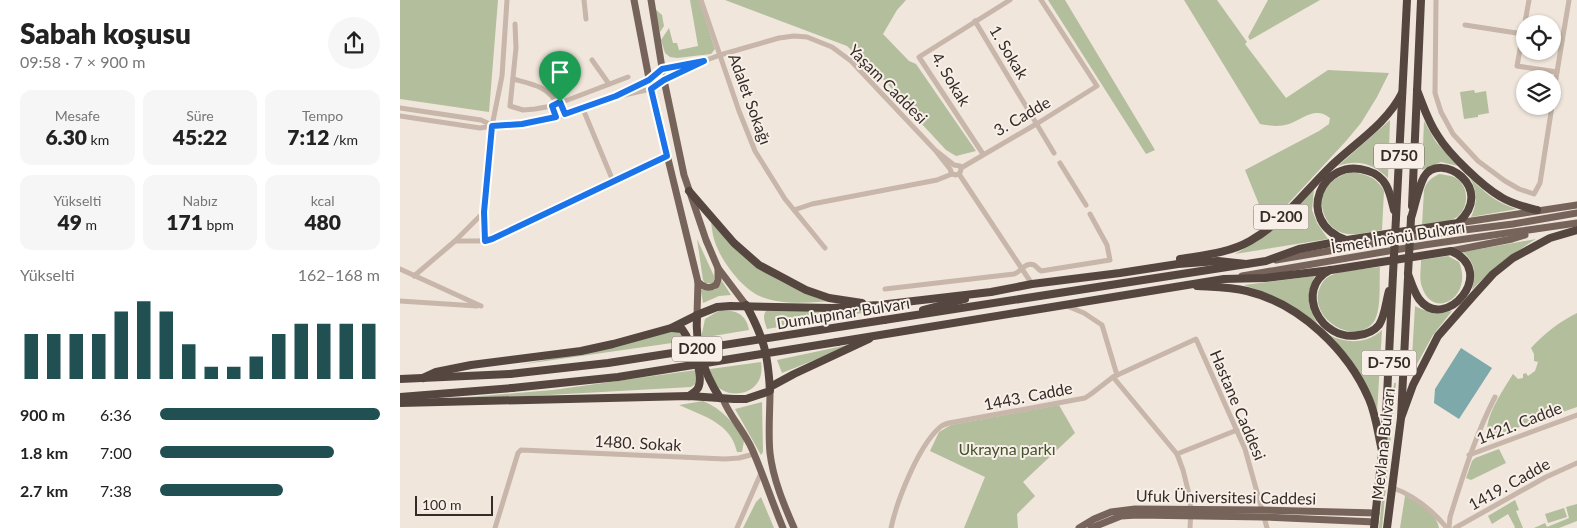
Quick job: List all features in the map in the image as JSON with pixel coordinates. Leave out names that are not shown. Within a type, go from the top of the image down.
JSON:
[{"type":"highway","points":[[1402,93],[1407,0]]},
{"type":"highway","points":[[1411,218],[1420,0]]},
{"type":"highway","points":[[1416,88],[1434,129],[1457,159],[1489,189],[1501,197],[1524,207],[1537,210]]},
{"type":"highway","name":"D750","points":[[1396,218],[1402,93]]},
{"type":"highway","name":"D-200","points":[[1120,273],[1146,264],[1227,250],[1240,246],[1259,236],[1295,205],[1328,169],[1376,127],[1397,103],[1402,93]]},
{"type":"highway","points":[[1347,240],[1330,233],[1321,223],[1317,209],[1320,190],[1328,178],[1337,172],[1350,168],[1362,169],[1372,172],[1380,178],[1388,190],[1396,218]]},
{"type":"highway","points":[[1411,218],[1424,177],[1432,170],[1439,168],[1448,169],[1461,176],[1468,184],[1472,200],[1469,210],[1458,223]]},
{"type":"highway","points":[[689,191],[734,243],[759,265],[806,290],[829,298],[879,305],[991,292]]},
{"type":"highway","name":"D-750","points":[[1392,274],[1396,218]]},
{"type":"highway","name":"Mevlana Bulvarı","points":[[1387,528],[1401,418],[1411,218]]},
{"type":"highway","name":"Dumlupınar Bulvarı","points":[[400,379],[510,374],[608,363],[1266,261],[1299,249],[1458,223]]},
{"type":"highway","points":[[1401,418],[1413,385],[1438,336],[1493,274],[1514,258],[1550,238],[1577,230]]},
{"type":"highway","points":[[1408,274],[1418,298],[1425,305],[1438,309],[1452,306],[1458,302],[1467,290],[1470,271],[1465,261],[1456,253],[1450,251]]},
{"type":"highway","name":"Dumlupınar Bulvarı","points":[[400,397],[618,377],[1224,279],[1264,278],[1331,270],[1450,251]]},
{"type":"highway","points":[[884,320],[991,292],[1032,284],[1178,264],[1218,261],[1246,264]]},
{"type":"highway","points":[[1331,270],[1324,274],[1315,284],[1313,297],[1315,310],[1327,327],[1348,336],[1365,334],[1374,330],[1380,323],[1392,274]]},
{"type":"highway","name":"Mevlana Bulvarı","points":[[1375,521],[1390,342],[1392,274]]},
{"type":"highway","points":[[1180,286],[1233,288],[1247,291],[1270,299],[1307,320],[1335,347],[1359,380],[1370,400],[1382,451]]},
{"type":"highway","points":[[746,305],[759,330],[764,345],[770,389]]},
{"type":"highway","name":"Dumlupınar Bulvarı","points":[[419,378],[436,372],[471,365],[581,352],[671,328],[697,315],[717,308],[746,305],[832,308],[879,305]]},
{"type":"highway","points":[[697,315],[699,356],[706,373],[722,398]]},
{"type":"highway","points":[[671,328],[682,329],[687,336],[695,358],[700,380],[699,387],[696,392],[689,396]]},
{"type":"highway","name":"Dumlupınar Bulvarı","points":[[400,403],[689,396],[746,399],[770,389],[794,374],[880,335]]},
{"type":"main road","points":[[634,0],[651,89],[698,282],[697,315]]},
{"type":"main road","points":[[651,0],[679,159],[706,240],[718,268],[746,305]]},
{"type":"main road","points":[[649,80],[662,69]]},
{"type":"main road","points":[[651,89],[664,80]]},
{"type":"main road","points":[[1458,223],[1577,204]]},
{"type":"main road","name":"İsmet İnönü Bulvarı","points":[[1266,261],[1424,235],[1513,224],[1577,213]]},
{"type":"main road","name":"İsmet İnönü Bulvarı","points":[[1224,279],[1424,245],[1577,223]]},
{"type":"main road","points":[[1450,251],[1512,239],[1549,227]]},
{"type":"main road","points":[[698,282],[711,288],[716,285],[718,268]]},
{"type":"main road","points":[[770,389],[770,452],[772,466],[794,528]]},
{"type":"main road","points":[[722,398],[727,410],[743,432],[754,454],[783,528]]},
{"type":"main road","name":"Ufuk Üniversitesi Caddesi","points":[[1079,528],[1094,525],[1121,510],[1263,513],[1375,521]]},
{"type":"street","points":[[485,241],[484,212],[492,126],[502,76],[507,0]]},
{"type":"street","points":[[584,0],[586,19]]},
{"type":"street","name":"Adalet Sokağı","points":[[701,0],[744,128],[755,151],[776,187],[826,248]]},
{"type":"street","name":"4. Sokak","points":[[982,154],[919,56],[1010,0]]},
{"type":"street","name":"3. Cadde","points":[[960,168],[1097,86],[1041,0]]},
{"type":"street","points":[[1436,0],[1435,93],[1441,112],[1453,134],[1478,161],[1512,185],[1534,194],[1540,183],[1551,115]]},
{"type":"street","points":[[1526,15],[1529,0]]},
{"type":"street","points":[[1557,70],[1570,0]]},
{"type":"street","name":"1. Sokak","points":[[976,21],[1054,152]]},
{"type":"street","points":[[515,24],[516,48],[510,106],[523,110],[556,104],[628,77]]},
{"type":"street","points":[[1465,25],[1516,33]]},
{"type":"street","name":"Yaşam Caddesi","points":[[664,80],[720,55],[779,38],[807,37],[832,47],[851,61],[952,170],[958,165],[960,168]]},
{"type":"street","points":[[592,60],[610,84]]},
{"type":"street","points":[[1518,60],[1517,66],[1544,70]]},
{"type":"street","name":"Yaşam Caddesi","points":[[662,69],[704,61]]},
{"type":"street","points":[[513,80],[543,87],[550,92],[556,104],[565,114]]},
{"type":"street","points":[[400,116],[480,128],[522,124],[583,109],[649,80]]},
{"type":"street","points":[[616,96],[651,89]]},
{"type":"street","points":[[556,104],[556,117]]},
{"type":"street","points":[[400,108],[481,120],[492,126]]},
{"type":"street","points":[[583,109],[613,181]]},
{"type":"street","points":[[455,241],[485,241],[492,239],[667,156]]},
{"type":"street","points":[[1060,163],[1086,205]]},
{"type":"street","points":[[959,174],[960,168]]},
{"type":"street","points":[[794,210],[812,204],[938,180],[952,170],[959,174],[1032,284]]},
{"type":"street","points":[[414,276],[455,241],[484,212]]},
{"type":"street","points":[[885,288],[1014,274],[1019,273],[1028,264],[1034,265],[1037,269],[1041,270],[1110,260],[1107,245],[1090,214]]},
{"type":"street","points":[[400,269],[481,306],[400,302]]},
{"type":"street","points":[[1064,305],[1084,313],[1102,325],[1115,376],[1177,454],[1187,485],[1190,528]]},
{"type":"street","name":"1443. Cadde","points":[[891,528],[900,497],[913,468],[924,448],[939,428],[948,423],[1085,398],[1115,376],[1196,339]]},
{"type":"street","name":"Hastane Caddesi","points":[[1196,339],[1247,453],[1267,528]]},
{"type":"street","points":[[1448,528],[1470,455],[1494,397]]},
{"type":"street","name":"1421. Cadde","points":[[1470,455],[1577,415]]},
{"type":"street","points":[[1177,454],[1237,430]]},
{"type":"street","name":"1480. Sokak","points":[[495,528],[518,453],[521,450],[725,459],[740,458],[754,454]]},
{"type":"street","name":"1419. Cadde","points":[[1455,528],[1546,477],[1577,464]]},
{"type":"street","points":[[737,528],[761,473]]},
{"type":"street","points":[[1393,488],[1417,498],[1448,528]]},
{"type":"green space","points":[[400,0],[498,0],[489,112],[400,99]]},
{"type":"green space","points":[[690,0],[699,0],[715,49],[711,54],[677,58],[670,57],[665,53],[661,40],[669,28],[673,43],[677,43],[679,50],[698,46]]},
{"type":"green space","points":[[725,0],[906,0],[897,10],[883,34],[909,61],[916,64],[976,151],[956,156],[946,150],[886,82],[847,46]]},
{"type":"green space","points":[[1048,0],[1065,0],[1155,150],[1146,154]]},
{"type":"green space","points":[[1184,0],[1217,0],[1247,42],[1245,44],[1286,98],[1328,70],[1389,73],[1361,123],[1285,207],[1267,224],[1245,170],[1319,131],[1329,124],[1330,118],[1314,113],[1286,125],[1260,124]]},
{"type":"green space","points":[[1268,0],[1320,0],[1250,40],[1248,37]]},
{"type":"green space","points":[[655,9],[662,15],[664,26],[660,32]]},
{"type":"green space","points":[[1474,90],[1475,93],[1486,91],[1489,113],[1464,119],[1460,92]]},
{"type":"green space","points":[[1390,120],[1388,178],[1377,169],[1365,164],[1353,163],[1338,166]]},
{"type":"green space","points":[[1424,121],[1436,142],[1458,166],[1441,162],[1422,170]]},
{"type":"green space","points":[[1351,172],[1374,179],[1384,191],[1382,230],[1361,234],[1340,232],[1326,218],[1322,205],[1324,192],[1330,183]]},
{"type":"green space","points":[[1439,174],[1454,177],[1463,185],[1466,196],[1464,208],[1453,219],[1422,225],[1426,184]]},
{"type":"green space","points":[[1470,178],[1492,197],[1517,209],[1471,217],[1476,197]]},
{"type":"green space","points":[[1314,189],[1312,210],[1317,223],[1328,239],[1235,254],[1286,221]]},
{"type":"green space","points":[[711,222],[740,253],[761,270],[797,289],[836,301],[808,303],[779,302],[755,293],[734,275],[723,260],[715,242]]},
{"type":"green space","points":[[697,239],[714,276],[713,283],[705,283],[703,280]]},
{"type":"green space","points":[[1536,239],[1502,262],[1472,290],[1474,279],[1473,265],[1463,252]]},
{"type":"green space","points":[[1448,256],[1459,262],[1462,275],[1461,285],[1457,294],[1450,300],[1442,303],[1435,302],[1427,297],[1421,284],[1421,260]]},
{"type":"green space","points":[[1380,267],[1378,312],[1373,323],[1365,329],[1356,332],[1346,331],[1328,321],[1318,303],[1318,293],[1324,280],[1339,273]]},
{"type":"green space","points":[[1315,276],[1310,289],[1309,301],[1318,325],[1301,312],[1283,302],[1244,285]]},
{"type":"green space","points":[[722,281],[731,295],[719,296],[703,303],[701,290],[715,290]]},
{"type":"green space","points":[[1415,306],[1433,312],[1452,311],[1433,335],[1411,375]]},
{"type":"green space","points":[[886,309],[767,329],[764,317],[766,311]]},
{"type":"green space","points":[[720,310],[739,314],[745,320],[749,330],[701,338],[705,319]]},
{"type":"green space","points":[[1577,313],[1577,407],[1497,435],[1488,434],[1487,428],[1492,412],[1513,374],[1518,379],[1523,378],[1523,374],[1526,373],[1528,376],[1535,371],[1538,362],[1534,361],[1534,354],[1531,348],[1553,328]]},
{"type":"green space","points":[[670,329],[681,332],[686,341],[518,365],[603,349]]},
{"type":"green space","points":[[1382,330],[1377,413],[1358,371],[1346,353],[1329,335],[1343,340],[1357,341],[1370,338]]},
{"type":"green space","points":[[857,343],[782,373],[777,360]]},
{"type":"green space","points":[[761,362],[761,374],[757,383],[743,393],[725,392],[718,387],[713,380],[710,369]]},
{"type":"green space","points":[[696,370],[697,383],[691,387],[444,401],[443,399],[553,390]]},
{"type":"green space","points":[[1394,383],[1396,383],[1382,528],[1379,528]]},
{"type":"green space","points":[[703,401],[722,412],[736,428],[744,441],[742,452],[737,452],[734,442],[722,427],[706,417],[679,405]]},
{"type":"green space","points":[[762,402],[763,452],[761,455],[735,409]]},
{"type":"green space","name":"Ukrayna parkı","points":[[1059,405],[1075,433],[1023,482],[1035,496],[1017,514],[1018,528],[964,528],[985,477],[930,451],[939,432],[951,425]]},
{"type":"green space","points":[[1499,449],[1506,463],[1471,480],[1466,478],[1472,461],[1475,458]]},
{"type":"green space","points":[[1405,496],[1431,513],[1439,528],[1400,528]]},
{"type":"green space","points":[[761,497],[774,528],[743,528],[756,502]]},
{"type":"green space","points":[[1515,500],[1519,510],[1516,511],[1523,528],[1514,528],[1508,514],[1492,524],[1488,516]]},
{"type":"green space","points":[[1577,504],[1577,521],[1559,528],[1534,528],[1545,523],[1547,527],[1569,518],[1566,507]]},
{"type":"green space","points":[[1564,508],[1567,517],[1548,523],[1545,514]]},
{"type":"water","points":[[1461,348],[1492,368],[1459,419],[1434,403],[1435,389]]},
{"type":"route","points":[[704,61],[664,80],[651,89],[667,156],[485,241],[484,212],[492,126],[508,126],[556,117],[552,106],[560,102],[565,114],[583,109],[649,80],[662,69],[704,61]]}]
